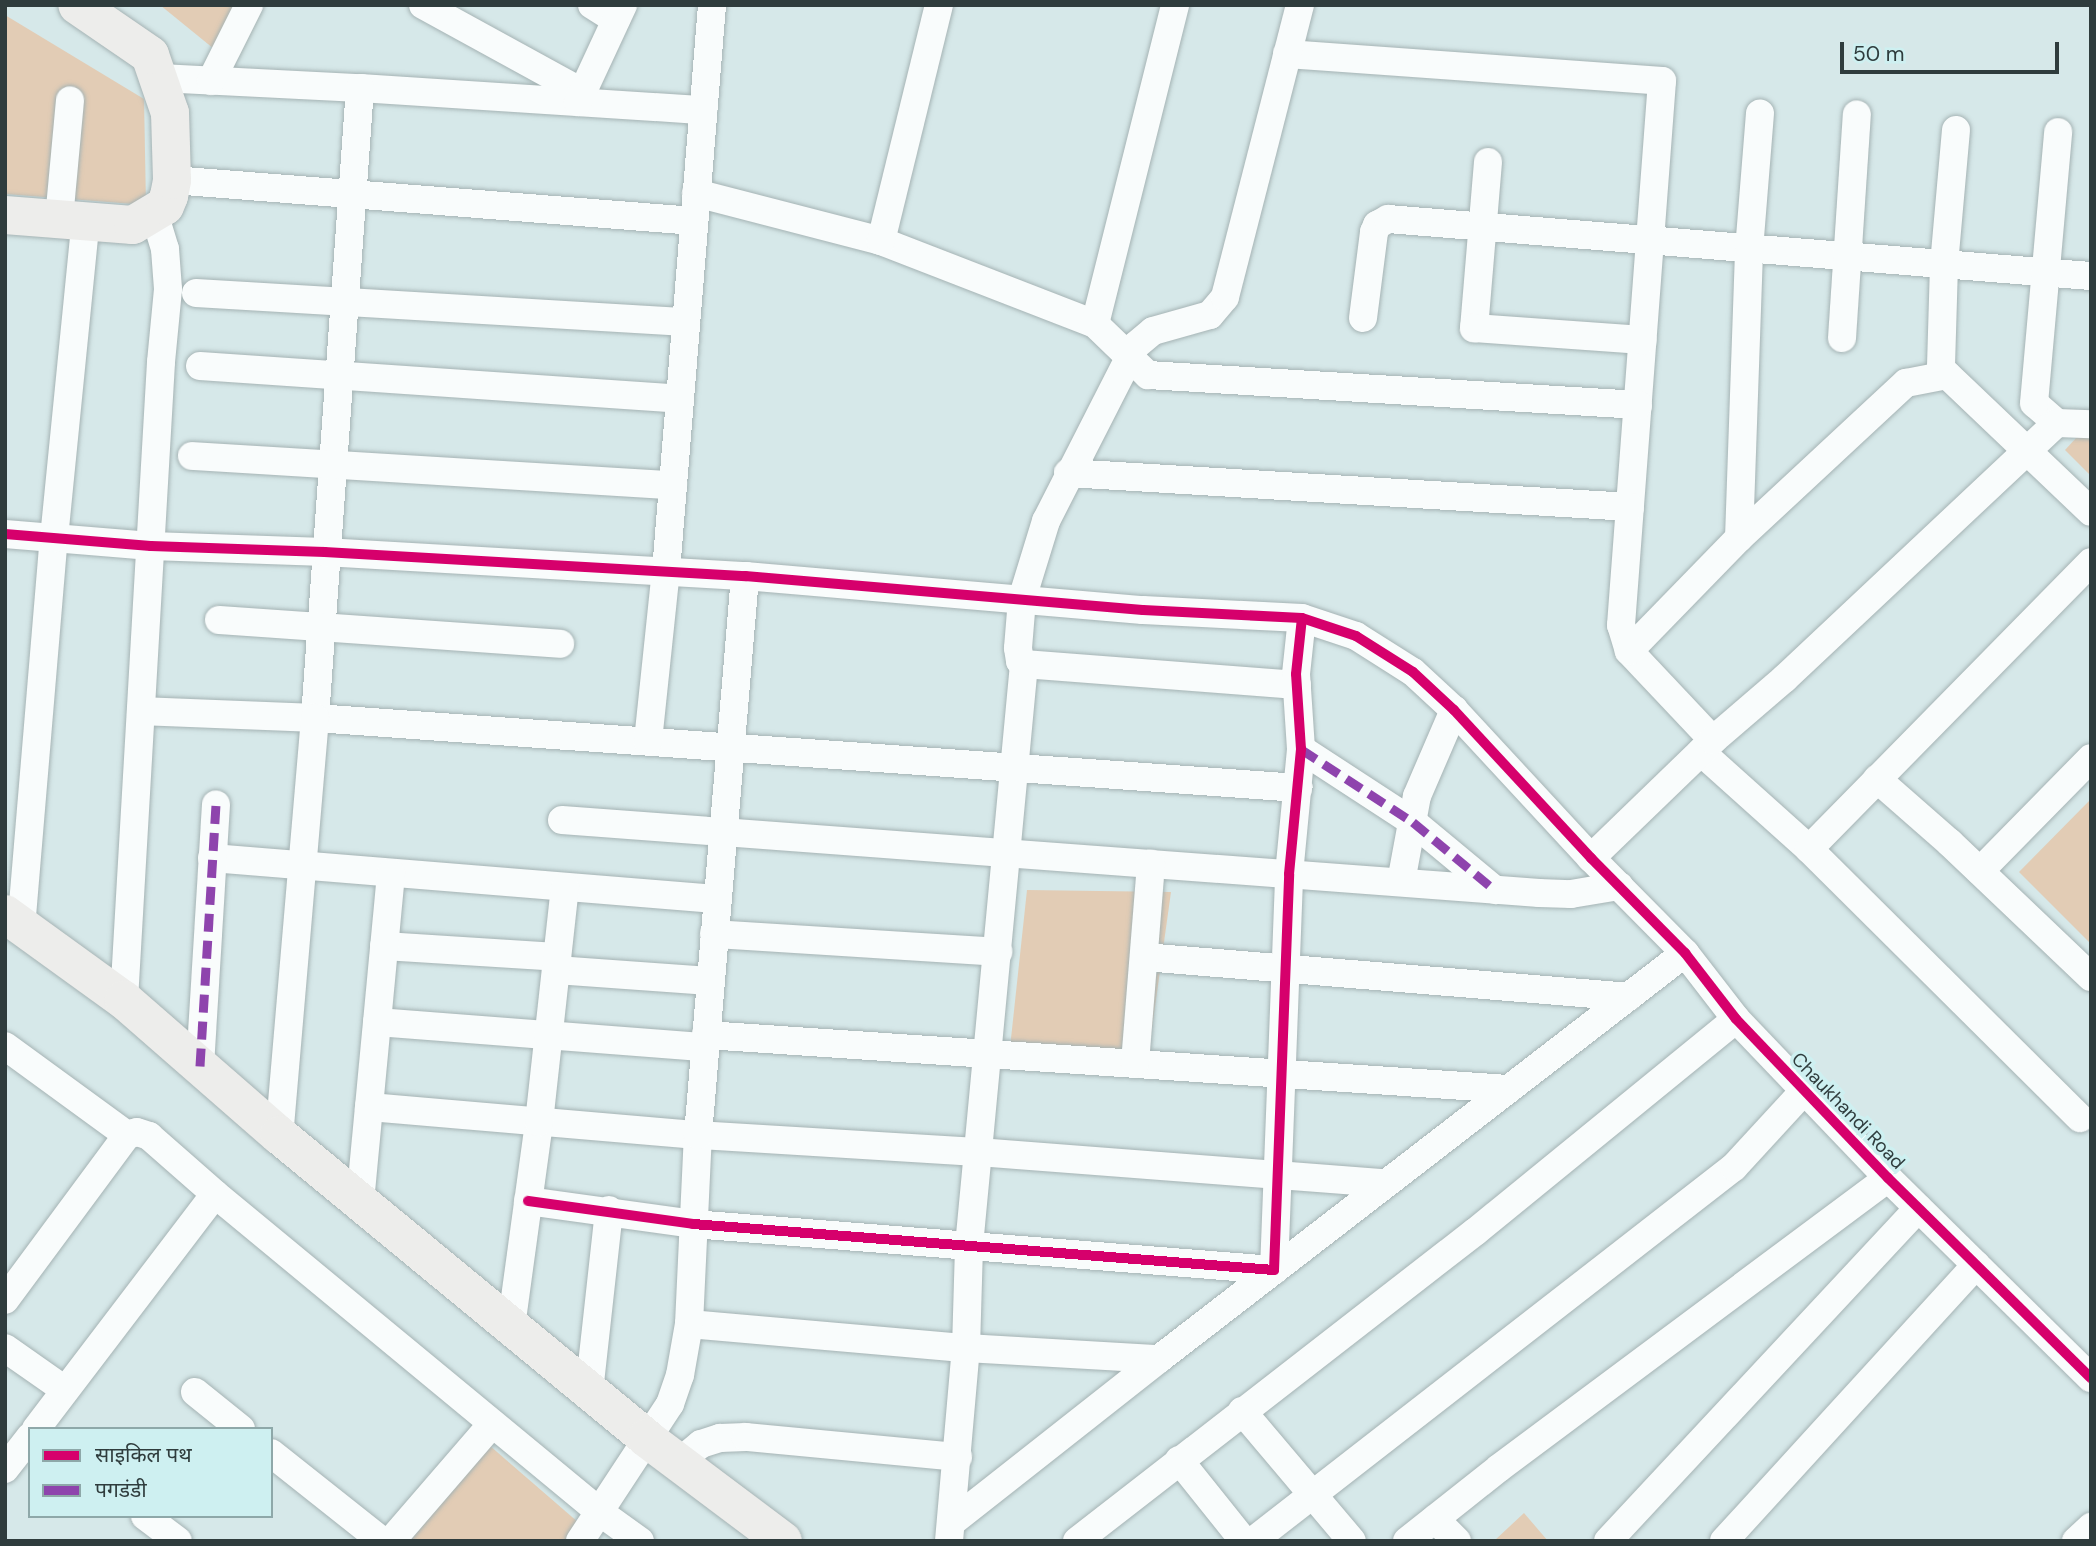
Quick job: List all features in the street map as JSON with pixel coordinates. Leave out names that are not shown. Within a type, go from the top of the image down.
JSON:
[{"type":"street","points":[[77,5],[155,67],[211,81],[580,97],[703,110]]},
{"type":"street","points":[[211,81],[249,5]]},
{"type":"street","points":[[423,5],[580,97]]},
{"type":"street","points":[[648,741],[666,570],[712,5]]},
{"type":"street","points":[[881,241],[939,5]]},
{"type":"street","points":[[1095,324],[1175,5]]},
{"type":"street","points":[[1297,685],[1024,664],[1020,661],[1018,648],[1022,599],[1045,521],[1135,346],[1153,331],[1210,315],[1225,297],[1300,5]]},
{"type":"street","points":[[580,97],[610,10]]},
{"type":"street","points":[[1287,54],[1662,81],[1621,625],[1629,650],[1707,746],[2080,1118]]},
{"type":"street","points":[[5,215],[133,225],[165,206],[173,180],[170,113],[155,67]]},
{"type":"street","points":[[279,1135],[315,718],[337,376],[360,88]]},
{"type":"street","points":[[70,101],[73,219],[50,613],[13,921],[124,1000],[279,1135],[589,1392],[677,1464],[783,1541]]},
{"type":"street","points":[[1739,538],[1749,250],[1759,113]]},
{"type":"street","points":[[1842,338],[1857,115]]},
{"type":"street","points":[[1956,131],[1944,265],[1941,369],[2091,512]]},
{"type":"street","points":[[2058,132],[2034,403],[2057,423],[2091,424]]},
{"type":"street","points":[[1488,162],[1474,328],[1643,340]]},
{"type":"street","points":[[173,180],[694,221]]},
{"type":"street","points":[[696,193],[881,241],[1095,324],[1149,375],[1638,405]]},
{"type":"street","points":[[124,1000],[168,289],[165,249],[154,214]]},
{"type":"street","points":[[1363,318],[1377,225],[1388,219],[2091,276]]},
{"type":"street","points":[[197,293],[686,322]]},
{"type":"street","points":[[200,366],[680,399]]},
{"type":"street","points":[[1629,650],[1739,538],[1906,383],[1947,375]]},
{"type":"street","points":[[1591,858],[1707,746],[1784,678],[2057,423]]},
{"type":"street","points":[[192,456],[673,485]]},
{"type":"street","points":[[1068,473],[1630,507]]},
{"type":"street","name":"Chaukhandi Road","points":[[5,534],[151,546],[325,552],[666,570],[1022,599],[1302,618],[1356,636],[1413,672],[1454,710],[1591,858],[1685,953],[1736,1019],[1804,1091],[1888,1178],[2091,1378]]},
{"type":"street","points":[[1809,849],[2091,562]]},
{"type":"street","points":[[580,1541],[601,1513],[670,1404],[680,1375],[689,1324],[705,1041],[745,576]]},
{"type":"street","points":[[1274,1270],[1289,874],[1301,749],[1297,648],[1302,618]]},
{"type":"street","points":[[219,620],[320,625],[560,644]]},
{"type":"street","points":[[950,1532],[966,1348],[969,1246],[1024,664]]},
{"type":"street","points":[[141,710],[315,718],[1299,788]]},
{"type":"street","points":[[1401,882],[1417,796],[1454,710]]},
{"type":"street","points":[[1301,749],[1413,822],[1495,890]]},
{"type":"street","points":[[1980,871],[2091,758]]},
{"type":"street","points":[[1877,779],[2091,976]]},
{"type":"street","points":[[200,1066],[216,804]]},
{"type":"street","points":[[562,820],[1495,890],[1571,894],[1619,886]]},
{"type":"street","points":[[212,858],[716,899]]},
{"type":"street","points":[[1135,1063],[1151,864]]},
{"type":"street","points":[[360,1202],[391,873]]},
{"type":"street","points":[[511,1327],[539,1122],[565,887]]},
{"type":"street","points":[[714,934],[998,952]]},
{"type":"street","points":[[384,946],[710,981]]},
{"type":"street","points":[[950,1532],[1159,1359],[1685,953]]},
{"type":"street","points":[[1144,957],[1628,997]]},
{"type":"street","points":[[1076,1541],[1475,1232],[1736,1019]]},
{"type":"street","points":[[377,1022],[988,1054],[1508,1089]]},
{"type":"street","points":[[5,1046],[127,1135]]},
{"type":"street","points":[[1253,1541],[1311,1493],[1734,1167],[1804,1091]]},
{"type":"street","points":[[369,1107],[698,1136],[979,1152],[1386,1183]]},
{"type":"street","points":[[5,1300],[127,1135],[137,1132],[149,1136],[492,1424],[601,1513],[640,1541]]},
{"type":"street","points":[[1407,1541],[1888,1178]]},
{"type":"street","points":[[37,1427],[215,1194]]},
{"type":"street","points":[[528,1201],[609,1210],[693,1224],[1274,1270]]},
{"type":"street","points":[[1608,1541],[1918,1208]]},
{"type":"street","points":[[589,1392],[609,1210]]},
{"type":"street","points":[[1724,1541],[1976,1265]]},
{"type":"street","points":[[689,1324],[966,1348],[1159,1359]]},
{"type":"street","points":[[5,1348],[65,1390]]},
{"type":"street","points":[[195,1392],[239,1427]]},
{"type":"street","points":[[1242,1411],[1352,1541]]},
{"type":"street","points":[[390,1541],[492,1424]]},
{"type":"street","points":[[677,1464],[701,1444],[720,1438],[746,1437],[958,1457]]},
{"type":"street","points":[[5,1469],[28,1440]]},
{"type":"street","points":[[273,1455],[382,1541]]},
{"type":"street","points":[[1179,1460],[1244,1541]]},
{"type":"street","points":[[148,1518],[178,1541]]},
{"type":"street","points":[[1435,1519],[1457,1541]]},
{"type":"street","points":[[2076,1541],[2091,1527]]},
{"type":"shaded area","points":[[160,5],[249,5],[219,53]]},
{"type":"shaded area","points":[[5,15],[144,99],[146,205],[5,194]]},
{"type":"shaded area","points":[[2077,437],[2091,438],[2091,476],[2065,450]]},
{"type":"shaded area","points":[[2091,799],[2091,944],[2019,872]]},
{"type":"shaded area","points":[[1027,890],[1171,892],[1147,1064],[1009,1057]]},
{"type":"shaded area","points":[[489,1445],[579,1523],[565,1541],[410,1541]]},
{"type":"shaded area","points":[[1524,1513],[1548,1541],[1494,1541]]},
{"type":"marked path","points":[[1301,749],[1413,822],[1495,890]]},
{"type":"marked path","points":[[200,1066],[216,804]]},
{"type":"cycle path","points":[[5,534],[151,546],[325,552],[745,576],[1143,610],[1302,618],[1356,636],[1413,672],[1454,710],[1591,858],[1685,953],[1736,1019],[1888,1178],[2091,1378]]},
{"type":"cycle path","points":[[528,1201],[693,1224],[1274,1270],[1289,874],[1301,749],[1296,674],[1302,618]]}]
